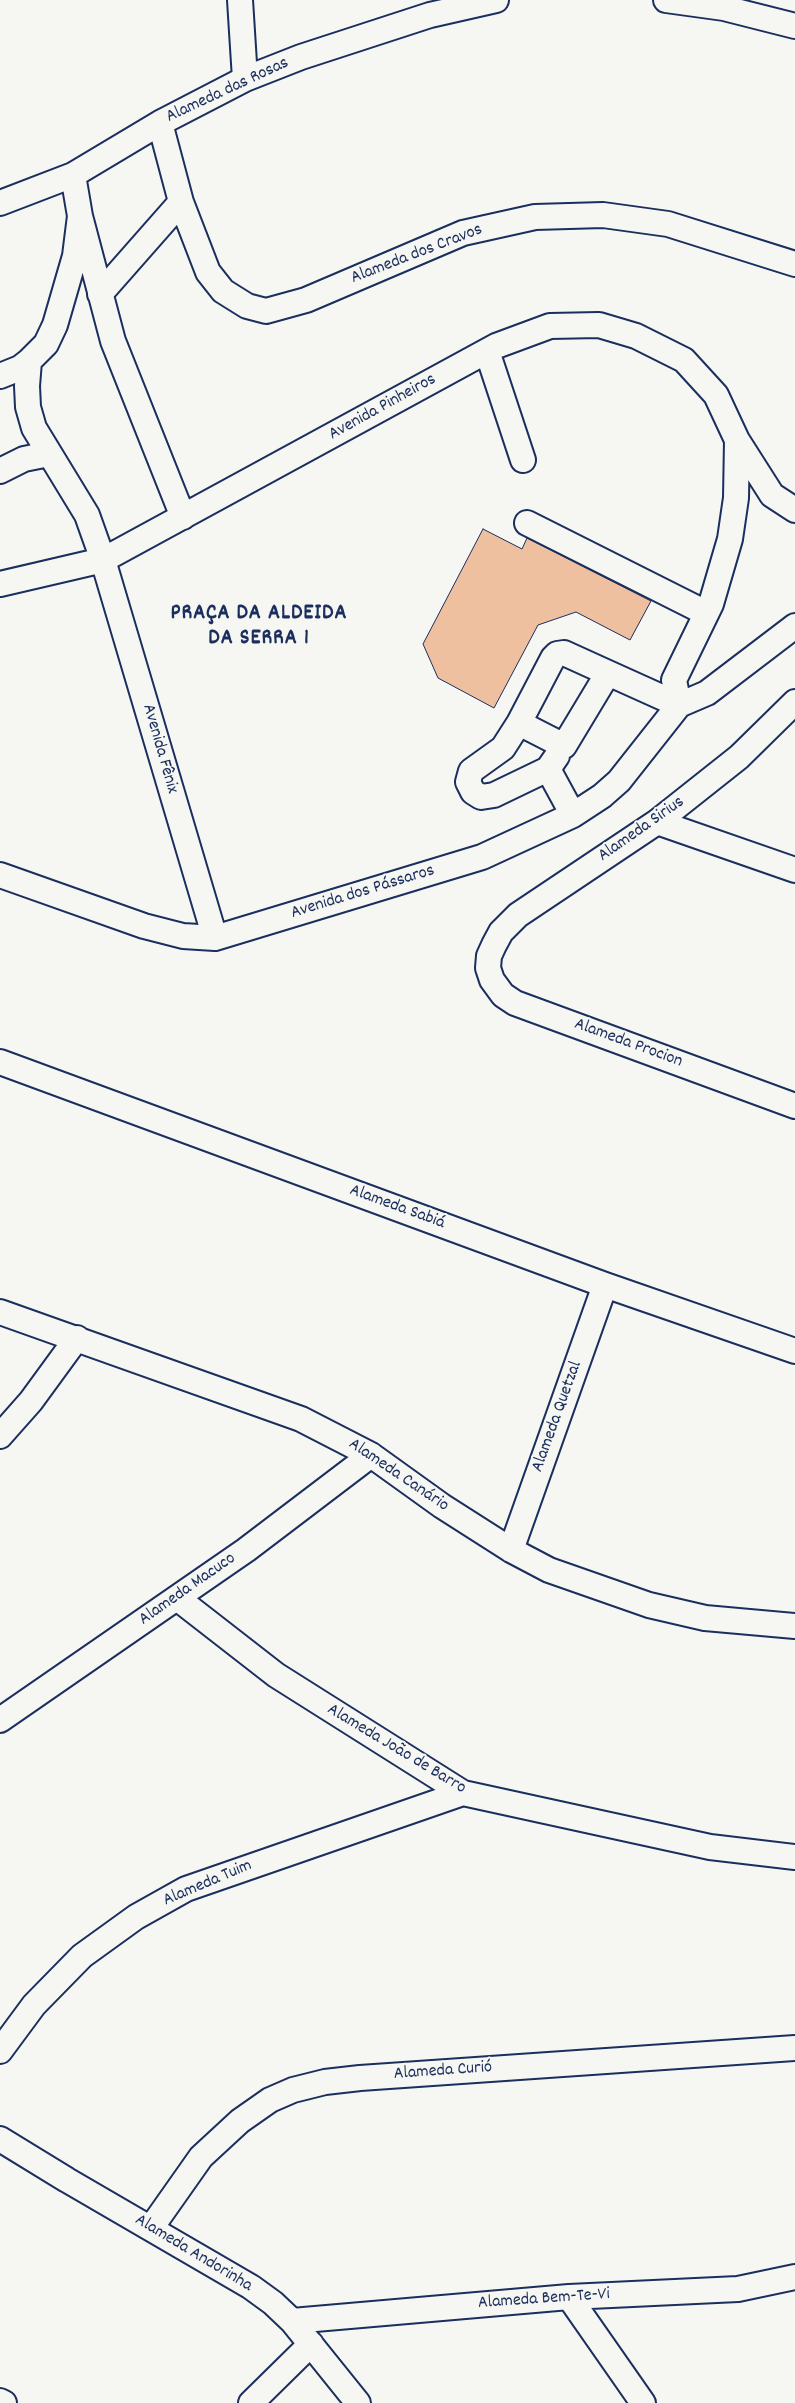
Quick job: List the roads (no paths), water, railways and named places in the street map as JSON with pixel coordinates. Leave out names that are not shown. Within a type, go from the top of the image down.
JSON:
[{"type":"street","points":[[240,0],[245,79]]},
{"type":"street","name":"Alameda das Rosas","points":[[0,203],[73,175],[160,123],[245,79],[301,57],[430,15],[496,0]]},
{"type":"street","points":[[666,0],[724,8],[795,26]]},
{"type":"street","name":"Alameda dos Cravos","points":[[160,123],[181,202],[208,272],[223,291],[247,306],[266,312],[306,300],[463,233],[535,217],[603,215],[668,224],[795,264]]},
{"type":"street","points":[[73,175],[80,216],[114,341],[183,517]]},
{"type":"street","points":[[100,294],[181,202]]},
{"type":"street","points":[[0,376],[29,362],[46,344],[55,325],[75,256],[80,216]]},
{"type":"street","name":"Avenida Pinheiros","points":[[0,584],[103,560],[487,351],[550,326],[599,325],[636,336],[684,360],[716,395],[737,440],[772,495],[795,510]]},
{"type":"street","points":[[487,351],[523,460]]},
{"type":"street","name":"Avenida Fênix","points":[[29,362],[28,407],[34,428],[87,515],[103,560],[215,938]]},
{"type":"street","name":"Avenida Pinheiros","points":[[708,608],[730,539],[736,498],[737,440]]},
{"type":"street","points":[[0,471],[19,460],[49,454]]},
{"type":"street","points":[[527,524],[708,608],[674,680],[679,704]]},
{"type":"street","points":[[608,673],[548,769],[494,795],[481,797],[473,792],[468,782],[471,771],[503,748],[557,654],[564,653],[679,704],[707,693],[795,626]]},
{"type":"street","name":"Alameda Sirius","points":[[489,956],[501,932],[518,916],[657,822],[739,757],[795,702]]},
{"type":"street","name":"Avenida dos Pássaros","points":[[0,875],[144,926],[182,936],[215,938],[482,857],[573,815],[619,782],[679,704]]},
{"type":"street","points":[[519,723],[564,746]]},
{"type":"street","points":[[548,769],[573,815]]},
{"type":"street","points":[[657,822],[795,870]]},
{"type":"street","name":"Alameda Procion","points":[[489,956],[488,968],[492,980],[503,995],[515,1003],[795,1106]]},
{"type":"street","name":"Alameda Sabiá","points":[[0,1062],[605,1285],[795,1350]]},
{"type":"street","name":"Alameda Quetzal","points":[[511,1550],[605,1285]]},
{"type":"street","name":"Alameda Canário","points":[[0,1312],[302,1419],[371,1455],[442,1506],[511,1550],[549,1570],[649,1605],[705,1618],[795,1626]]},
{"type":"street","points":[[0,1436],[31,1402],[77,1338]]},
{"type":"street","name":"Alameda Macuco","points":[[0,1720],[246,1550],[371,1455]]},
{"type":"street","name":"Alameda João de Barro","points":[[177,1598],[276,1675],[463,1793],[710,1847],[795,1857]]},
{"type":"street","name":"Alameda Tuim","points":[[0,2051],[34,2005],[82,1956],[136,1916],[186,1890],[463,1793]]},
{"type":"street","name":"Alameda Curió","points":[[151,2228],[201,2157],[240,2121],[270,2100],[293,2090],[325,2082],[360,2078],[795,2048]]},
{"type":"street","name":"Alameda Andorinha","points":[[0,2139],[251,2287],[292,2320],[358,2403]]},
{"type":"street","name":"Alameda Bem-Te-Vi","points":[[292,2320],[569,2297],[738,2289],[795,2277]]},
{"type":"street","points":[[569,2297],[643,2403]]},
{"type":"street","points":[[251,2403],[311,2344]]},
{"type":"street","points":[[0,2401],[4,2403]]},
{"type":"district","name":"PRAÇA DA ALDEIDA DA SERRA 1","points":[[259,628]]}]
